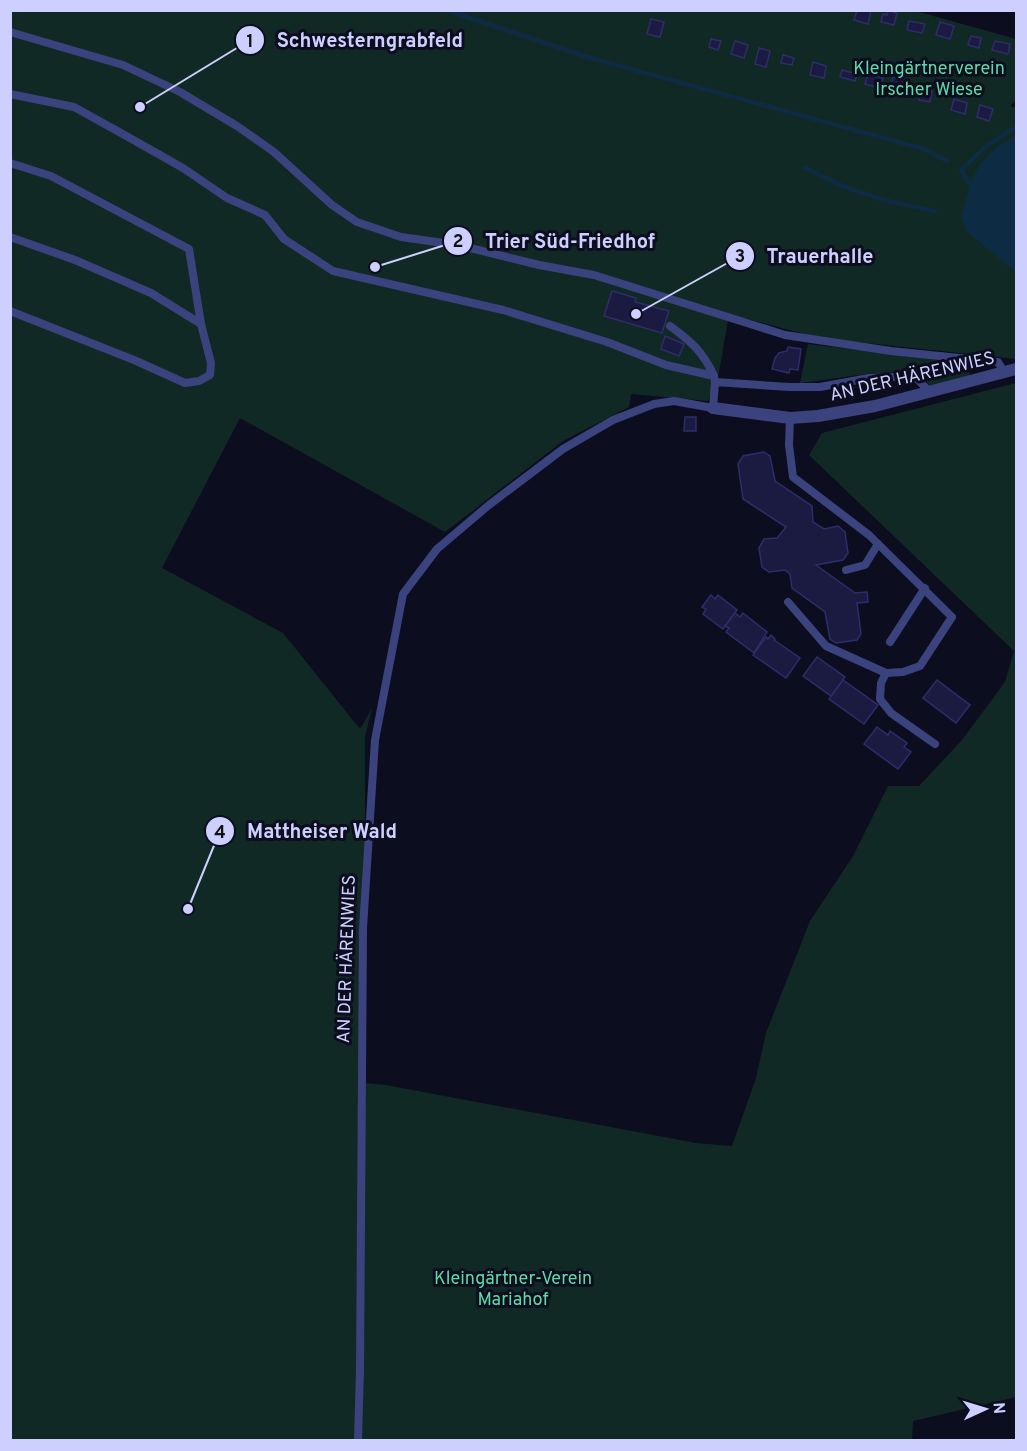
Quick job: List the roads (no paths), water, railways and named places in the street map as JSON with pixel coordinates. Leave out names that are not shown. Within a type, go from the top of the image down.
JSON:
[{"type":"street","name":"AN DER HÄRENWIES","points":[[713,408],[790,418],[818,416],[874,406],[928,390],[1010,371]]},
{"type":"lane","points":[[10,32],[123,65],[180,92],[237,126],[274,152],[332,205],[357,222],[401,237],[458,245],[539,265],[594,275],[785,335],[891,351],[998,362],[1010,371]]},
{"type":"lane","points":[[10,94],[74,107],[183,168],[227,198],[265,215],[284,239],[333,271],[503,310],[607,342],[666,365],[714,379],[789,387],[820,387],[869,378],[915,376],[928,390]]},
{"type":"lane","points":[[10,163],[51,176],[189,249],[201,324],[211,363],[210,375],[199,381],[184,383],[92,342],[10,311]]},
{"type":"lane","points":[[10,237],[75,260],[151,292],[201,324]]},
{"type":"lane","points":[[670,326],[706,357],[714,379],[713,408]]},
{"type":"lane","name":"AN DER HÄRENWIES","points":[[358,1440],[363,928],[375,740],[403,594],[437,549],[489,505],[563,449],[613,420],[654,404],[674,401],[713,408]]},
{"type":"lane","points":[[788,602],[826,646],[886,673],[903,672],[920,666],[952,617],[878,544],[794,477],[789,446],[790,418]]},
{"type":"lane","points":[[846,570],[865,565],[878,544]]},
{"type":"lane","points":[[890,642],[925,588]]},
{"type":"lane","points":[[886,673],[881,683],[879,699],[891,713],[935,744]]},
{"type":"water","points":[[1016,136],[1016,272],[966,231],[961,217],[970,184],[980,164],[1000,145]]},
{"type":"waterway","points":[[446,10],[587,57],[924,149],[947,161]]},
{"type":"waterway","points":[[970,184],[961,170],[985,147],[1016,127]]},
{"type":"waterway","points":[[805,168],[843,186],[884,200],[935,211]]},
{"type":"place","name":"Schwesterngrabfeld","points":[[140,107]]},
{"type":"place","name":"Trier Süd-Friedhof","points":[[375,267]]},
{"type":"place","name":"Trauerhalle","points":[[636,314]]},
{"type":"place","name":"Mattheiser Wald","points":[[188,909]]},
{"type":"park label","name":"Kleingärtnerverein Irscher Wiese","points":[[929,78]]},
{"type":"park label","name":"Kleingärtner-Verein Mariahof","points":[[513,1288]]}]
